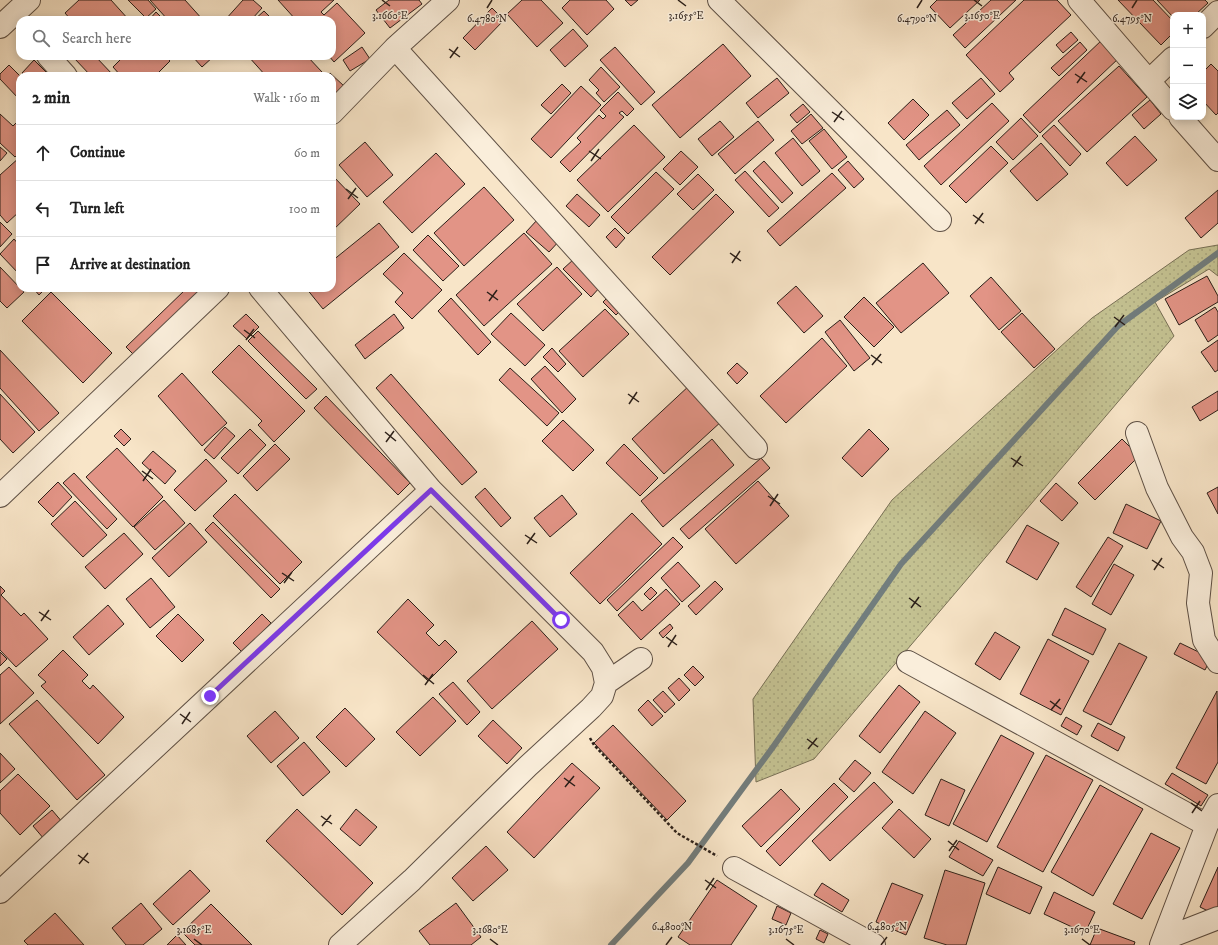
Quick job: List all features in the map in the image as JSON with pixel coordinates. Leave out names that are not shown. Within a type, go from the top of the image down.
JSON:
[{"type":"street","points":[[16,16],[29,0]]},
{"type":"street","points":[[336,109],[395,48],[448,0]]},
{"type":"street","points":[[719,0],[940,220]]},
{"type":"street","points":[[1079,0],[1170,106]]},
{"type":"street","points":[[1206,25],[1218,12]]},
{"type":"street","points":[[395,48],[756,448]]},
{"type":"street","points":[[52,60],[62,72]]},
{"type":"street","points":[[1149,82],[1170,61]]},
{"type":"street","points":[[1183,120],[1218,160]]},
{"type":"street","points":[[0,496],[214,292]]},
{"type":"street","points":[[263,292],[431,490],[593,652],[603,668],[606,683],[602,696],[579,720],[528,766],[412,880],[340,945]]},
{"type":"street","points":[[1137,433],[1157,488],[1182,537],[1193,552],[1201,573],[1198,603],[1204,640],[1218,662]]},
{"type":"street","points":[[0,892],[431,490]]},
{"type":"street","points":[[606,683],[641,659]]},
{"type":"street","points":[[908,662],[1207,825]]},
{"type":"street","points":[[1163,942],[1207,825],[1218,804]]},
{"type":"street","points":[[734,868],[874,945]]},
{"type":"street","points":[[1163,942],[1218,918]]},
{"type":"path","points":[[579,720],[594,744],[677,833],[711,851]]},
{"type":"shaded area","points":[[1218,245],[1218,276],[1209,269],[1155,302],[1174,336],[814,759],[756,782],[753,699],[892,500],[1092,318],[1189,250]]},
{"type":"building","points":[[79,0],[111,0],[125,16],[68,16],[65,13]]},
{"type":"building","points":[[128,0],[148,0],[156,9],[148,16],[144,16]]},
{"type":"building","points":[[150,0],[185,0],[199,16],[164,16]]},
{"type":"building","points":[[243,0],[253,0],[262,8],[255,16],[229,16]]},
{"type":"building","points":[[278,0],[334,0],[321,12],[324,15],[337,3],[365,33],[334,62],[332,60],[336,60],[336,16],[292,16]]},
{"type":"building","points":[[389,0],[419,0],[422,4],[390,28],[376,10]]},
{"type":"building","points":[[522,0],[541,0],[563,23],[537,47],[507,14]]},
{"type":"building","points":[[570,0],[606,0],[614,9],[587,35],[562,8]]},
{"type":"building","points":[[625,0],[638,0],[631,6]]},
{"type":"building","points":[[937,0],[980,0],[950,28],[930,7]]},
{"type":"building","points":[[991,0],[1016,0],[965,48],[953,35]]},
{"type":"building","points":[[1024,0],[1057,0],[1071,15],[1009,73],[1014,79],[1000,92],[966,55]]},
{"type":"building","points":[[1118,0],[1153,0],[1170,18],[1170,36],[1161,45]]},
{"type":"building","points":[[1157,0],[1205,0],[1208,3],[1198,12],[1170,12],[1170,14]]},
{"type":"building","points":[[492,8],[504,20],[475,50],[463,38]]},
{"type":"building","points":[[264,11],[269,16],[258,16]]},
{"type":"building","points":[[156,12],[160,16],[152,16]]},
{"type":"building","points":[[573,29],[588,46],[565,67],[550,50]]},
{"type":"building","points":[[1071,32],[1078,40],[1063,53],[1056,45]]},
{"type":"building","points":[[1103,39],[1120,57],[1040,133],[1023,115]]},
{"type":"building","points":[[1080,42],[1087,50],[1059,76],[1051,68]]},
{"type":"building","points":[[723,44],[751,76],[680,138],[652,105]]},
{"type":"building","points":[[362,47],[370,59],[350,71],[343,60]]},
{"type":"building","points":[[615,47],[655,92],[641,105],[600,60]]},
{"type":"building","points":[[34,60],[46,72],[23,72]]},
{"type":"building","points":[[76,60],[99,60],[110,72],[87,72]]},
{"type":"building","points":[[120,60],[170,61],[159,72],[117,72],[113,67]]},
{"type":"building","points":[[196,60],[210,60],[202,67]]},
{"type":"building","points":[[252,60],[311,60],[322,72],[262,72]]},
{"type":"building","points":[[1211,64],[1218,71],[1218,113],[1216,115],[1206,104],[1206,69]]},
{"type":"building","points":[[9,65],[16,72],[16,96],[0,79],[0,74]]},
{"type":"building","points":[[1119,66],[1147,97],[1087,152],[1058,121]]},
{"type":"building","points":[[601,67],[620,87],[604,102],[596,93],[599,90],[589,80]]},
{"type":"building","points":[[777,78],[789,93],[758,118],[746,103]]},
{"type":"building","points":[[981,78],[995,94],[967,119],[952,103]]},
{"type":"building","points":[[336,79],[344,86],[336,94]]},
{"type":"building","points":[[562,84],[571,93],[551,114],[541,105]]},
{"type":"building","points":[[581,86],[601,105],[551,158],[531,139]]},
{"type":"building","points":[[618,92],[634,109],[627,116],[622,111],[619,113],[624,117],[570,172],[560,162],[581,142],[577,138],[599,115],[603,119],[606,116],[600,110]]},
{"type":"building","points":[[913,99],[929,115],[904,140],[888,123]]},
{"type":"building","points":[[1150,100],[1161,114],[1144,129],[1132,115]]},
{"type":"building","points":[[992,103],[1009,121],[941,185],[924,166]]},
{"type":"building","points":[[803,104],[810,112],[797,123],[790,115]]},
{"type":"building","points":[[947,110],[960,125],[919,160],[906,145]]},
{"type":"building","points":[[0,114],[13,126],[16,123],[16,156],[15,157],[0,143]]},
{"type":"building","points":[[811,114],[823,128],[802,144],[791,131]]},
{"type":"building","points":[[1021,118],[1038,136],[1013,160],[996,142]]},
{"type":"building","points":[[720,121],[734,137],[712,156],[698,139]]},
{"type":"building","points":[[758,121],[774,140],[735,174],[718,154]]},
{"type":"building","points":[[634,125],[665,157],[608,212],[577,180]]},
{"type":"building","points":[[1054,125],[1081,154],[1070,166],[1042,136]]},
{"type":"building","points":[[824,129],[847,157],[832,169],[809,141]]},
{"type":"building","points":[[1135,136],[1157,160],[1127,186],[1106,163]]},
{"type":"building","points":[[793,138],[820,171],[802,186],[775,153]]},
{"type":"building","points":[[365,142],[393,175],[367,197],[339,165]]},
{"type":"building","points":[[1041,143],[1068,174],[1037,201],[1010,171]]},
{"type":"building","points":[[991,146],[1008,163],[966,203],[949,186]]},
{"type":"building","points":[[0,147],[7,153],[0,161]]},
{"type":"building","points":[[681,151],[698,167],[680,185],[663,169]]},
{"type":"building","points":[[436,153],[465,184],[412,233],[383,202]]},
{"type":"building","points":[[16,161],[16,215],[7,223],[0,215],[0,175]]},
{"type":"building","points":[[764,161],[793,193],[782,203],[753,171]]},
{"type":"building","points":[[848,161],[864,179],[854,188],[838,170]]},
{"type":"building","points":[[745,171],[779,208],[769,217],[735,180]]},
{"type":"building","points":[[656,172],[674,189],[628,234],[611,217]]},
{"type":"building","points":[[832,173],[846,188],[780,246],[767,231]]},
{"type":"building","points":[[698,174],[714,190],[693,210],[677,194]]},
{"type":"building","points":[[336,179],[360,204],[336,227]]},
{"type":"building","points":[[484,187],[514,220],[464,266],[434,233]]},
{"type":"building","points":[[1218,190],[1218,223],[1201,238],[1185,218]]},
{"type":"building","points":[[577,194],[600,215],[589,227],[566,206]]},
{"type":"building","points":[[716,194],[734,212],[670,275],[652,257]]},
{"type":"building","points":[[538,219],[561,239],[549,252],[526,232]]},
{"type":"building","points":[[0,222],[12,234],[0,247]]},
{"type":"building","points":[[379,223],[399,247],[323,309],[309,292],[336,292],[336,258]]},
{"type":"building","points":[[615,228],[625,238],[616,248],[606,237]]},
{"type":"building","points":[[524,233],[552,264],[484,326],[456,295]]},
{"type":"building","points":[[428,235],[459,266],[443,281],[413,250]]},
{"type":"building","points":[[14,239],[16,241],[16,271],[0,254]]},
{"type":"building","points":[[404,253],[442,290],[412,319],[395,302],[403,293],[383,274]]},
{"type":"building","points":[[574,259],[601,286],[591,297],[563,269]]},
{"type":"building","points":[[923,263],[949,293],[901,333],[876,303]]},
{"type":"building","points":[[0,267],[16,284],[16,292],[24,292],[7,308],[0,301]]},
{"type":"building","points":[[557,267],[582,294],[543,331],[517,304]]},
{"type":"building","points":[[1207,276],[1218,296],[1218,302],[1179,325],[1165,299]]},
{"type":"building","points":[[991,277],[1021,311],[999,330],[970,296]]},
{"type":"building","points":[[796,286],[823,316],[804,333],[777,303]]},
{"type":"building","points":[[51,292],[112,353],[83,383],[22,321]]},
{"type":"building","points":[[183,292],[206,293],[138,359],[126,347]]},
{"type":"building","points":[[612,293],[625,306],[616,315],[603,302]]},
{"type":"building","points":[[864,297],[894,327],[874,347],[844,317]]},
{"type":"building","points":[[451,298],[491,342],[478,355],[438,311]]},
{"type":"building","points":[[1215,307],[1218,312],[1218,335],[1208,342],[1195,320]]},
{"type":"building","points":[[605,309],[629,334],[583,377],[559,351]]},
{"type":"building","points":[[511,313],[545,345],[525,366],[491,334]]},
{"type":"building","points":[[1022,313],[1055,349],[1034,368],[1001,332]]},
{"type":"building","points":[[246,314],[259,327],[247,339],[233,326]]},
{"type":"building","points":[[394,314],[404,328],[365,359],[355,345]]},
{"type":"building","points":[[840,320],[870,358],[854,371],[825,332]]},
{"type":"building","points":[[258,331],[317,389],[306,399],[248,341]]},
{"type":"building","points":[[822,338],[847,366],[786,423],[760,396]]},
{"type":"building","points":[[1218,340],[1218,370],[1215,372],[1201,352]]},
{"type":"building","points":[[239,345],[305,411],[274,442],[258,425],[262,421],[212,372]]},
{"type":"building","points":[[552,348],[566,364],[558,372],[543,357]]},
{"type":"building","points":[[0,350],[59,413],[39,431],[0,388]]},
{"type":"building","points":[[737,363],[748,373],[737,384],[727,373]]},
{"type":"building","points":[[545,366],[576,399],[562,413],[531,379]]},
{"type":"building","points":[[510,368],[559,413],[547,426],[499,380]]},
{"type":"building","points":[[182,373],[227,423],[202,446],[158,396]]},
{"type":"building","points":[[391,374],[477,472],[462,485],[376,388]]},
{"type":"building","points":[[691,384],[723,420],[664,474],[632,439]]},
{"type":"building","points":[[1218,391],[1218,410],[1200,421],[1192,407]]},
{"type":"building","points":[[0,394],[35,432],[13,453],[0,439]]},
{"type":"building","points":[[326,396],[410,483],[398,495],[314,408]]},
{"type":"building","points":[[563,420],[594,450],[573,471],[542,441]]},
{"type":"building","points":[[225,427],[235,436],[214,459],[204,450]]},
{"type":"building","points":[[121,429],[131,439],[124,446],[114,436]]},
{"type":"building","points":[[250,429],[266,445],[238,474],[221,458]]},
{"type":"building","points":[[869,429],[889,449],[862,477],[842,458]]},
{"type":"building","points":[[712,439],[734,465],[663,527],[641,501]]},
{"type":"building","points":[[1122,439],[1139,456],[1095,500],[1078,483]]},
{"type":"building","points":[[275,444],[290,459],[257,491],[243,476]]},
{"type":"building","points":[[624,444],[658,478],[640,496],[606,463]]},
{"type":"building","points":[[117,448],[163,497],[133,527],[86,477]]},
{"type":"building","points":[[153,451],[176,471],[165,484],[142,463]]},
{"type":"building","points":[[761,458],[770,468],[689,539],[680,529]]},
{"type":"building","points":[[206,459],[227,481],[195,511],[174,490]]},
{"type":"building","points":[[74,473],[117,519],[107,529],[63,483]]},
{"type":"building","points":[[758,481],[789,516],[736,564],[705,529]]},
{"type":"building","points":[[58,482],[72,497],[53,517],[38,502]]},
{"type":"building","points":[[1056,483],[1078,503],[1062,521],[1040,501]]},
{"type":"building","points":[[1218,487],[1218,514],[1207,493]]},
{"type":"building","points":[[485,488],[511,518],[501,527],[475,497]]},
{"type":"building","points":[[235,494],[302,562],[280,584],[213,516]]},
{"type":"building","points":[[562,495],[577,514],[550,537],[534,518]]},
{"type":"building","points":[[164,500],[185,523],[155,550],[134,527]]},
{"type":"building","points":[[75,501],[107,535],[83,557],[51,524]]},
{"type":"building","points":[[1126,504],[1161,521],[1147,549],[1113,533]]},
{"type":"building","points":[[632,513],[662,544],[600,604],[570,573]]},
{"type":"building","points":[[213,522],[280,589],[271,598],[205,530]]},
{"type":"building","points":[[190,523],[207,542],[169,577],[152,558]]},
{"type":"building","points":[[1027,525],[1059,543],[1037,580],[1006,562]]},
{"type":"building","points":[[124,533],[143,554],[105,589],[85,567]]},
{"type":"building","points":[[673,537],[683,547],[617,611],[607,600]]},
{"type":"building","points":[[1108,537],[1123,546],[1091,597],[1076,587]]},
{"type":"building","points":[[678,562],[700,586],[682,602],[661,578]]},
{"type":"building","points":[[1114,564],[1134,575],[1111,615],[1092,604]]},
{"type":"building","points":[[151,578],[175,607],[150,628],[126,599]]},
{"type":"building","points":[[715,581],[723,589],[696,615],[688,606]]},
{"type":"building","points":[[0,586],[5,591],[1,595],[21,616],[24,613],[48,639],[16,667],[0,650]]},
{"type":"building","points":[[651,587],[657,593],[650,600],[644,594]]},
{"type":"building","points":[[666,589],[680,604],[641,640],[618,615],[633,601],[642,611]]},
{"type":"building","points":[[408,599],[434,625],[426,633],[439,646],[445,640],[457,652],[428,681],[377,632]]},
{"type":"building","points":[[108,605],[124,624],[89,655],[73,637]]},
{"type":"building","points":[[1065,608],[1106,629],[1093,655],[1052,635]]},
{"type":"building","points":[[178,614],[204,640],[182,662],[156,636]]},
{"type":"building","points":[[262,614],[271,623],[242,652],[233,643]]},
{"type":"building","points":[[532,621],[558,649],[492,709],[467,681]]},
{"type":"building","points":[[670,624],[673,628],[663,638],[659,633]]},
{"type":"building","points":[[995,632],[1020,647],[1000,680],[975,664]]},
{"type":"building","points":[[1048,639],[1089,661],[1061,715],[1020,694]]},
{"type":"building","points":[[1119,643],[1147,657],[1111,725],[1083,711]]},
{"type":"building","points":[[1180,643],[1211,658],[1205,670],[1174,654]]},
{"type":"building","points":[[63,650],[88,675],[82,681],[90,689],[93,685],[124,717],[98,744],[41,686],[46,682],[38,675]]},
{"type":"building","points":[[0,652],[7,659],[0,666]]},
{"type":"building","points":[[693,666],[704,677],[695,686],[684,675]]},
{"type":"building","points":[[9,667],[34,693],[0,724],[0,675]]},
{"type":"building","points":[[679,678],[690,690],[679,701],[668,688]]},
{"type":"building","points":[[453,682],[480,712],[467,725],[439,694]]},
{"type":"building","points":[[899,685],[920,702],[880,753],[859,736]]},
{"type":"building","points":[[663,691],[675,704],[665,713],[653,700]]},
{"type":"building","points":[[1217,691],[1218,762],[1206,784],[1176,768]]},
{"type":"building","points":[[433,697],[456,721],[420,756],[396,732]]},
{"type":"building","points":[[37,700],[105,775],[77,800],[9,724]]},
{"type":"building","points":[[648,700],[663,716],[652,726],[638,710]]},
{"type":"building","points":[[345,708],[375,739],[346,767],[316,737]]},
{"type":"building","points":[[275,711],[299,738],[271,763],[247,736]]},
{"type":"building","points":[[925,711],[956,733],[913,794],[882,772]]},
{"type":"building","points":[[1066,717],[1082,726],[1077,735],[1061,726]]},
{"type":"building","points":[[493,720],[522,748],[507,764],[478,736]]},
{"type":"building","points":[[1098,723],[1125,737],[1118,751],[1091,736]]},
{"type":"building","points":[[613,725],[686,801],[667,820],[594,743]]},
{"type":"building","points":[[1001,735],[1034,753],[987,842],[953,824]]},
{"type":"building","points":[[304,742],[330,772],[303,796],[277,766]]},
{"type":"building","points":[[0,753],[15,769],[0,783]]},
{"type":"building","points":[[1046,755],[1093,780],[1043,872],[997,847]]},
{"type":"building","points":[[855,760],[871,773],[854,792],[839,779]]},
{"type":"building","points":[[572,763],[600,788],[534,858],[507,832]]},
{"type":"building","points":[[1172,773],[1208,795],[1201,806],[1165,784]]},
{"type":"building","points":[[18,774],[50,806],[20,835],[0,813],[0,791]]},
{"type":"building","points":[[941,779],[965,790],[949,826],[925,815]]},
{"type":"building","points":[[874,782],[893,802],[830,861],[812,841]]},
{"type":"building","points":[[834,783],[848,797],[780,866],[766,851]]},
{"type":"building","points":[[1100,785],[1143,809],[1093,896],[1051,872]]},
{"type":"building","points":[[781,789],[800,809],[761,847],[742,826]]},
{"type":"building","points":[[297,809],[373,883],[342,915],[266,841]]},
{"type":"building","points":[[356,809],[377,827],[360,846],[340,829]]},
{"type":"building","points":[[899,809],[931,839],[914,858],[882,828]]},
{"type":"building","points":[[52,810],[63,823],[44,839],[33,826]]},
{"type":"building","points":[[1151,833],[1180,848],[1142,919],[1113,904]]},
{"type":"building","points":[[959,841],[993,860],[983,876],[949,857]]},
{"type":"building","points":[[486,846],[508,870],[473,901],[452,878]]},
{"type":"building","points":[[998,867],[1042,887],[1030,914],[986,894]]},
{"type":"building","points":[[1218,867],[1218,916],[1200,907]]},
{"type":"building","points":[[190,870],[210,891],[173,925],[153,904]]},
{"type":"building","points":[[945,870],[985,883],[966,945],[947,945],[924,938]]},
{"type":"building","points":[[717,880],[757,906],[731,945],[690,945],[678,937]]},
{"type":"building","points":[[822,883],[849,900],[842,912],[814,895]]},
{"type":"building","points":[[892,883],[923,895],[906,935],[876,922]]},
{"type":"building","points":[[1054,892],[1095,912],[1085,933],[1044,914]]},
{"type":"building","points":[[141,903],[162,929],[143,945],[126,945],[112,928]]},
{"type":"building","points":[[456,903],[481,937],[471,945],[430,945],[419,931]]},
{"type":"building","points":[[211,904],[252,945],[195,945],[182,932]]},
{"type":"building","points":[[777,906],[791,913],[786,925],[772,919]]},
{"type":"building","points":[[55,913],[84,945],[28,945],[24,941]]},
{"type":"building","points":[[1097,928],[1135,942],[1134,945],[1090,945]]},
{"type":"building","points":[[820,930],[828,934],[824,943],[816,939]]},
{"type":"building","points":[[177,935],[186,945],[167,945]]},
{"type":"waterway","points":[[611,945],[688,863],[773,747],[901,564],[1118,326],[1218,253]]},
{"type":"route","points":[[210,696],[431,490],[561,620]]}]
